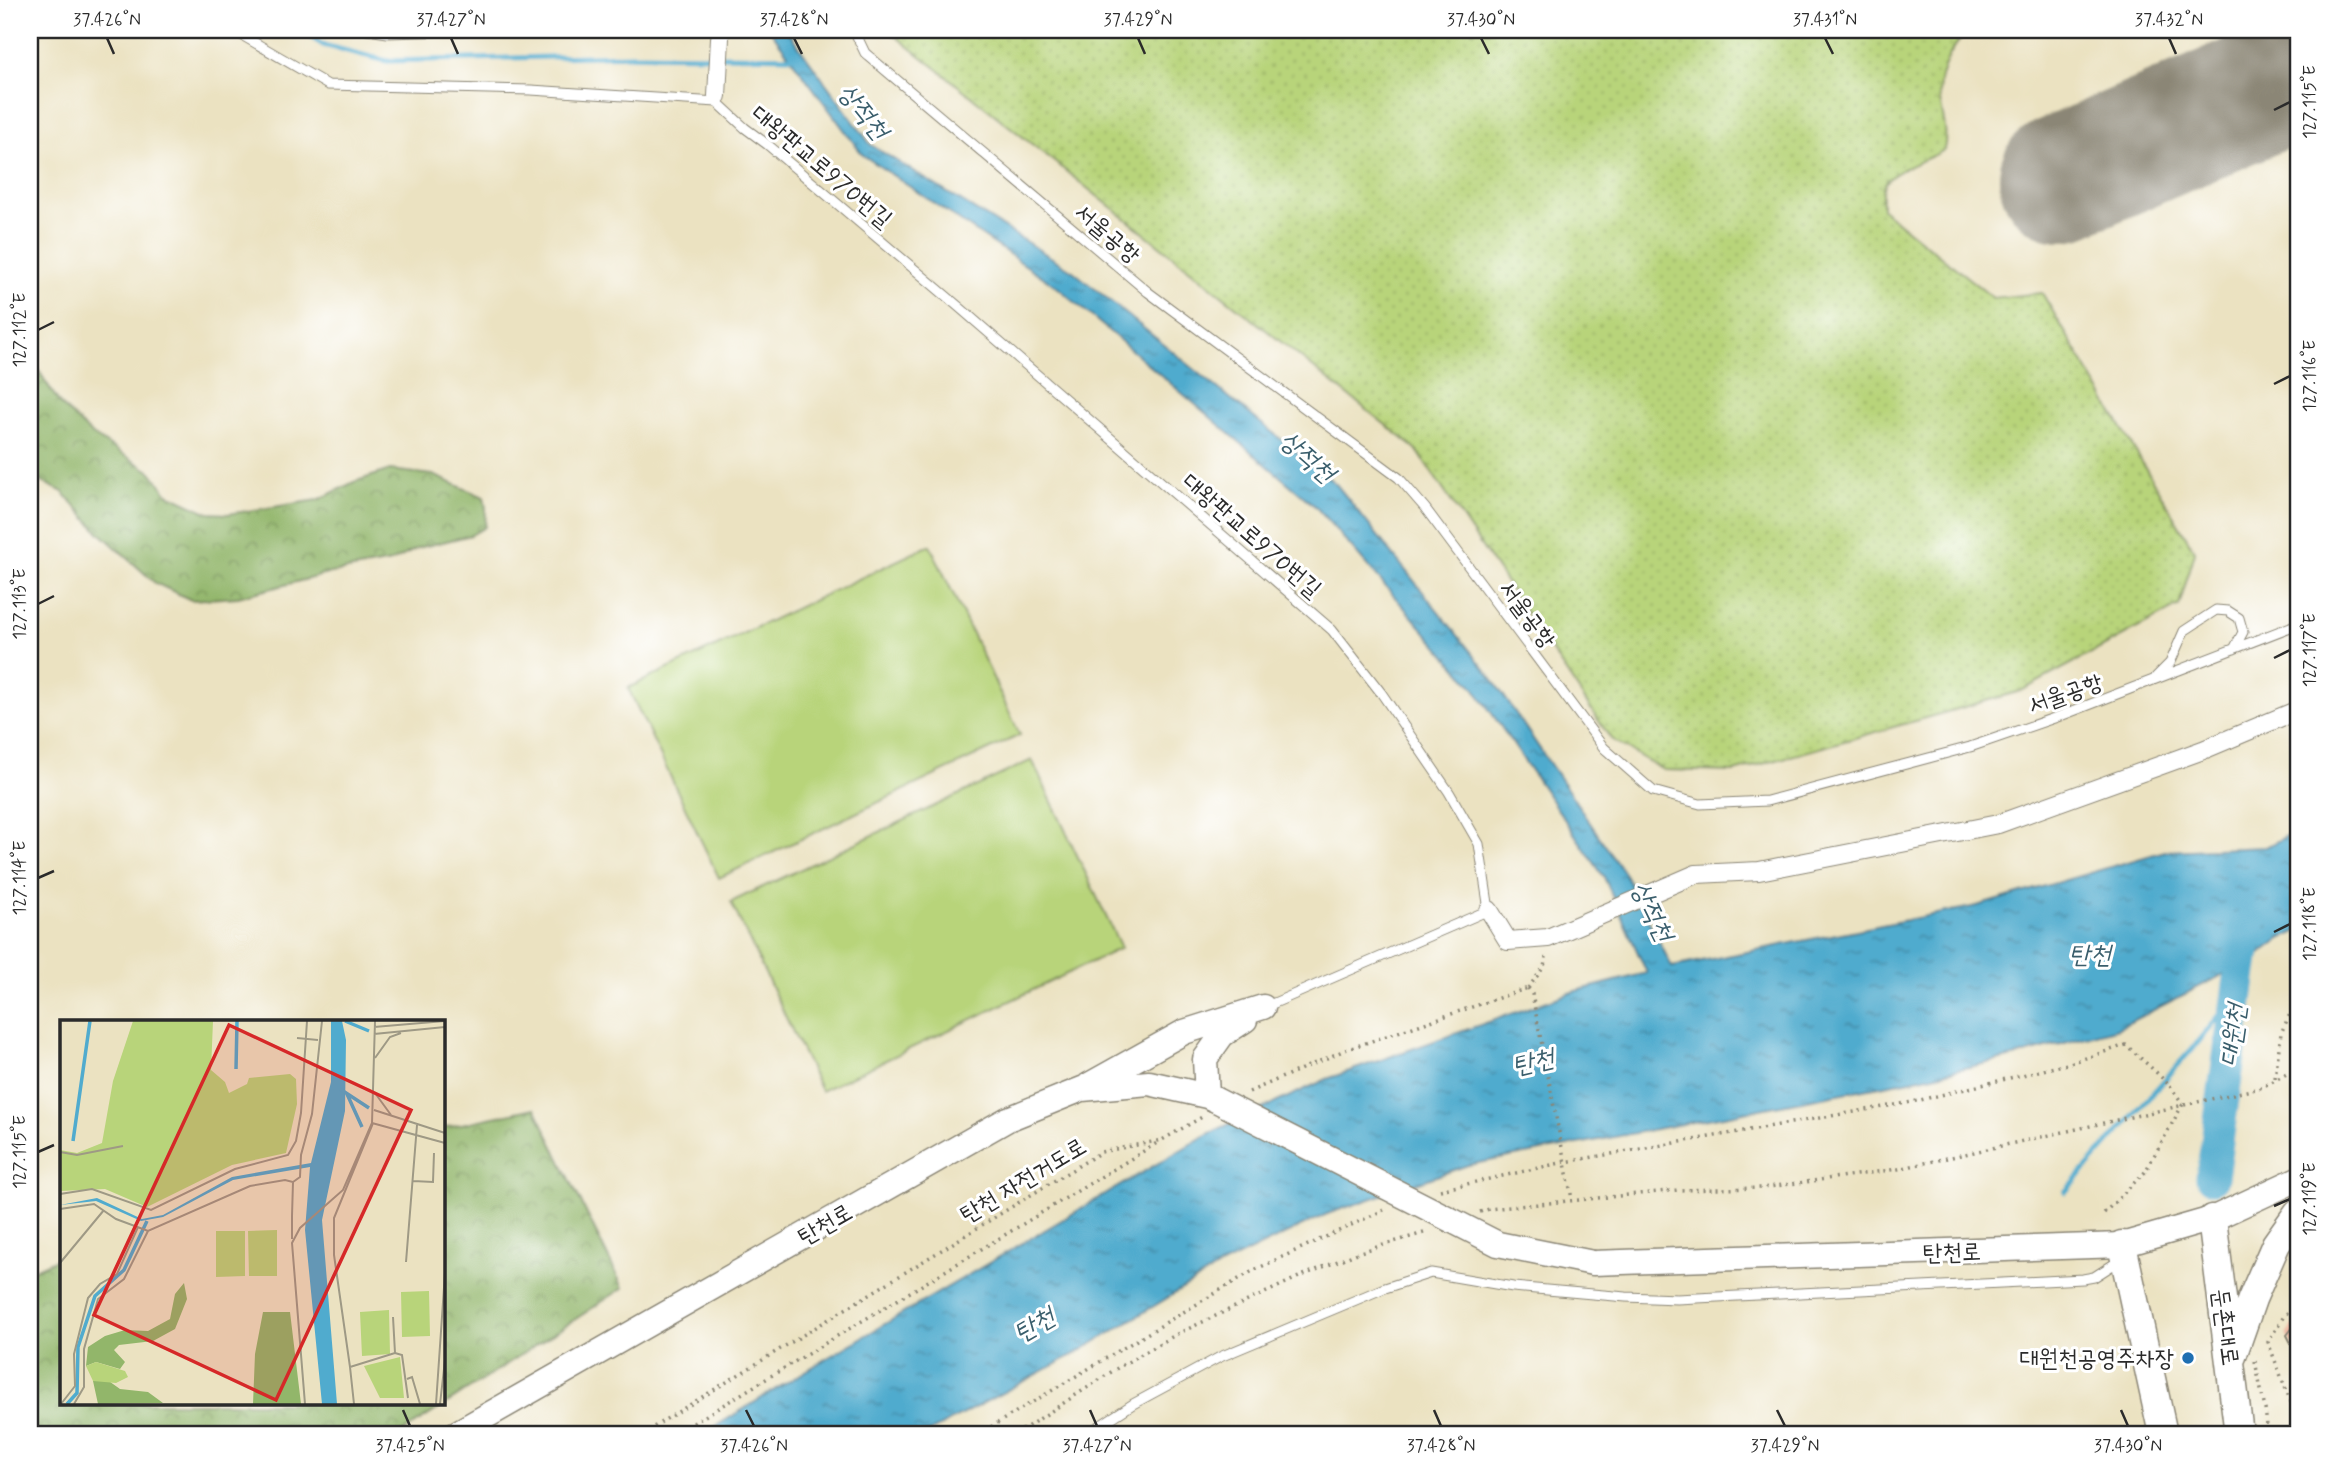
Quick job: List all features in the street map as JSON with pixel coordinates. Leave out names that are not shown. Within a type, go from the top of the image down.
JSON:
[{"type":"main road","points":[[1082,1089],[1184,1032],[1264,1007]]},
{"type":"main road","points":[[1209,1103],[1205,1059],[1222,1035],[1264,1007]]},
{"type":"main road","name":"탄천로","points":[[456,1434],[1008,1119],[1082,1089],[1149,1083],[1209,1103],[1498,1244],[1593,1263],[2123,1251],[2212,1219],[2298,1179]]},
{"type":"main road","points":[[2243,1359],[2252,1299],[2276,1244],[2298,1213]]},
{"type":"main road","name":"둔촌대로","points":[[2212,1219],[2243,1359],[2239,1434]]},
{"type":"main road","points":[[2123,1251],[2163,1434]]},
{"type":"street","points":[[717,99],[720,34]]},
{"type":"street","points":[[1489,910],[1508,941],[1548,938],[1696,874],[1759,871],[1998,824],[2203,750],[2298,710]]},
{"type":"lane","points":[[233,30],[328,85],[531,90],[717,99]]},
{"type":"lane","points":[[367,30],[388,33],[488,30]]},
{"type":"lane","name":"서울공항","points":[[854,30],[865,53],[1148,292],[1399,478],[1425,508],[1604,748],[1653,791],[1700,804],[1768,801],[1970,747],[2060,716],[2298,624]]},
{"type":"lane","name":"대왕판교로970번길","points":[[717,99],[745,128],[959,307],[1332,630],[1382,694],[1449,793],[1479,844],[1489,910]]},
{"type":"lane","points":[[2153,681],[2170,663],[2184,631],[2216,611],[2228,611],[2239,618],[2243,632],[2234,649]]},
{"type":"lane","points":[[1264,1007],[1489,910]]},
{"type":"lane","points":[[1087,1434],[1133,1404],[1220,1357],[1382,1289],[1431,1273],[1513,1287],[1677,1299],[2083,1279],[2094,1277],[2123,1251]]},
{"type":"path","points":[[1239,1096],[1345,1050],[1528,988],[1544,967],[1548,938]]},
{"type":"path","points":[[1528,988],[1532,994],[1572,1199]]},
{"type":"path","points":[[2275,1080],[2281,1033],[2298,997]]},
{"type":"path","points":[[1439,1190],[1565,1162],[1912,1102],[2067,1064],[2126,1045],[2170,1086],[2183,1104]]},
{"type":"path","points":[[2113,1122],[2260,1088],[2298,1068]]},
{"type":"path","name":"탄천 자전거도로","points":[[642,1434],[1101,1152],[1162,1140],[1209,1103]]},
{"type":"path","points":[[2104,1213],[2145,1172],[2183,1104]]},
{"type":"path","points":[[675,1434],[1162,1140]]},
{"type":"path","points":[[979,1434],[1254,1270],[1389,1207]]},
{"type":"path","points":[[2298,1303],[2284,1316],[2268,1342],[2298,1420]]},
{"type":"path","points":[[2243,1359],[2265,1409],[2268,1434]]},
{"type":"green space","points":[[888,30],[1969,30],[1956,44],[1940,80],[1945,130],[1944,150],[1893,175],[1882,189],[1882,209],[1993,298],[2042,293],[2195,552],[2179,606],[2021,691],[1734,772],[1663,770],[1611,739],[1416,449]]},
{"type":"green space","points":[[30,342],[37,368],[60,404],[91,434],[151,472],[168,494],[209,513],[228,514],[318,500],[354,482],[390,470],[433,475],[484,497],[485,527],[471,535],[418,548],[391,562],[331,573],[238,597],[191,600],[155,583],[98,531],[63,492],[30,476]]},
{"type":"green space","points":[[930,545],[1020,735],[719,878],[628,688]]},
{"type":"green space","points":[[1032,760],[1121,948],[821,1091],[731,902]]},
{"type":"green space","points":[[535,1108],[623,1288],[400,1434],[30,1434],[30,1271],[60,1257],[60,1404],[444,1404],[444,1128]]},
{"type":"water","name":"탄천","points":[[770,30],[787,30],[871,145],[1073,271],[1336,484],[1489,674],[1626,876],[1672,967],[1977,906],[2165,851],[2266,847],[2298,830],[2298,931],[2279,940],[2252,960],[2118,1028],[2014,1057],[1911,1080],[1468,1165],[1327,1214],[1220,1266],[1082,1350],[926,1434],[703,1434],[1208,1134],[1327,1079],[1576,991],[1647,973],[1604,877],[1473,686],[1316,507],[1056,286],[863,155]]},
{"type":"building","points":[[2298,1321],[2298,1357],[2287,1335]]},
{"type":"waterway","points":[[299,30],[323,45],[387,61],[634,55],[797,57]]},
{"type":"waterway","name":"대원천","points":[[2212,1177],[2249,924]]},
{"type":"waterway","points":[[2065,1192],[2200,1040],[2237,993]]},
{"type":"runway","points":[[2062,178],[2298,76]]},
{"type":"place","name":"대원천공영주차장","points":[[2188,1358]]},
{"type":"water label","name":"상적천","points":[[864,111]]},
{"type":"water label","name":"상적천","points":[[1308,456]]},
{"type":"water label","name":"상적천","points":[[1653,911]]}]
